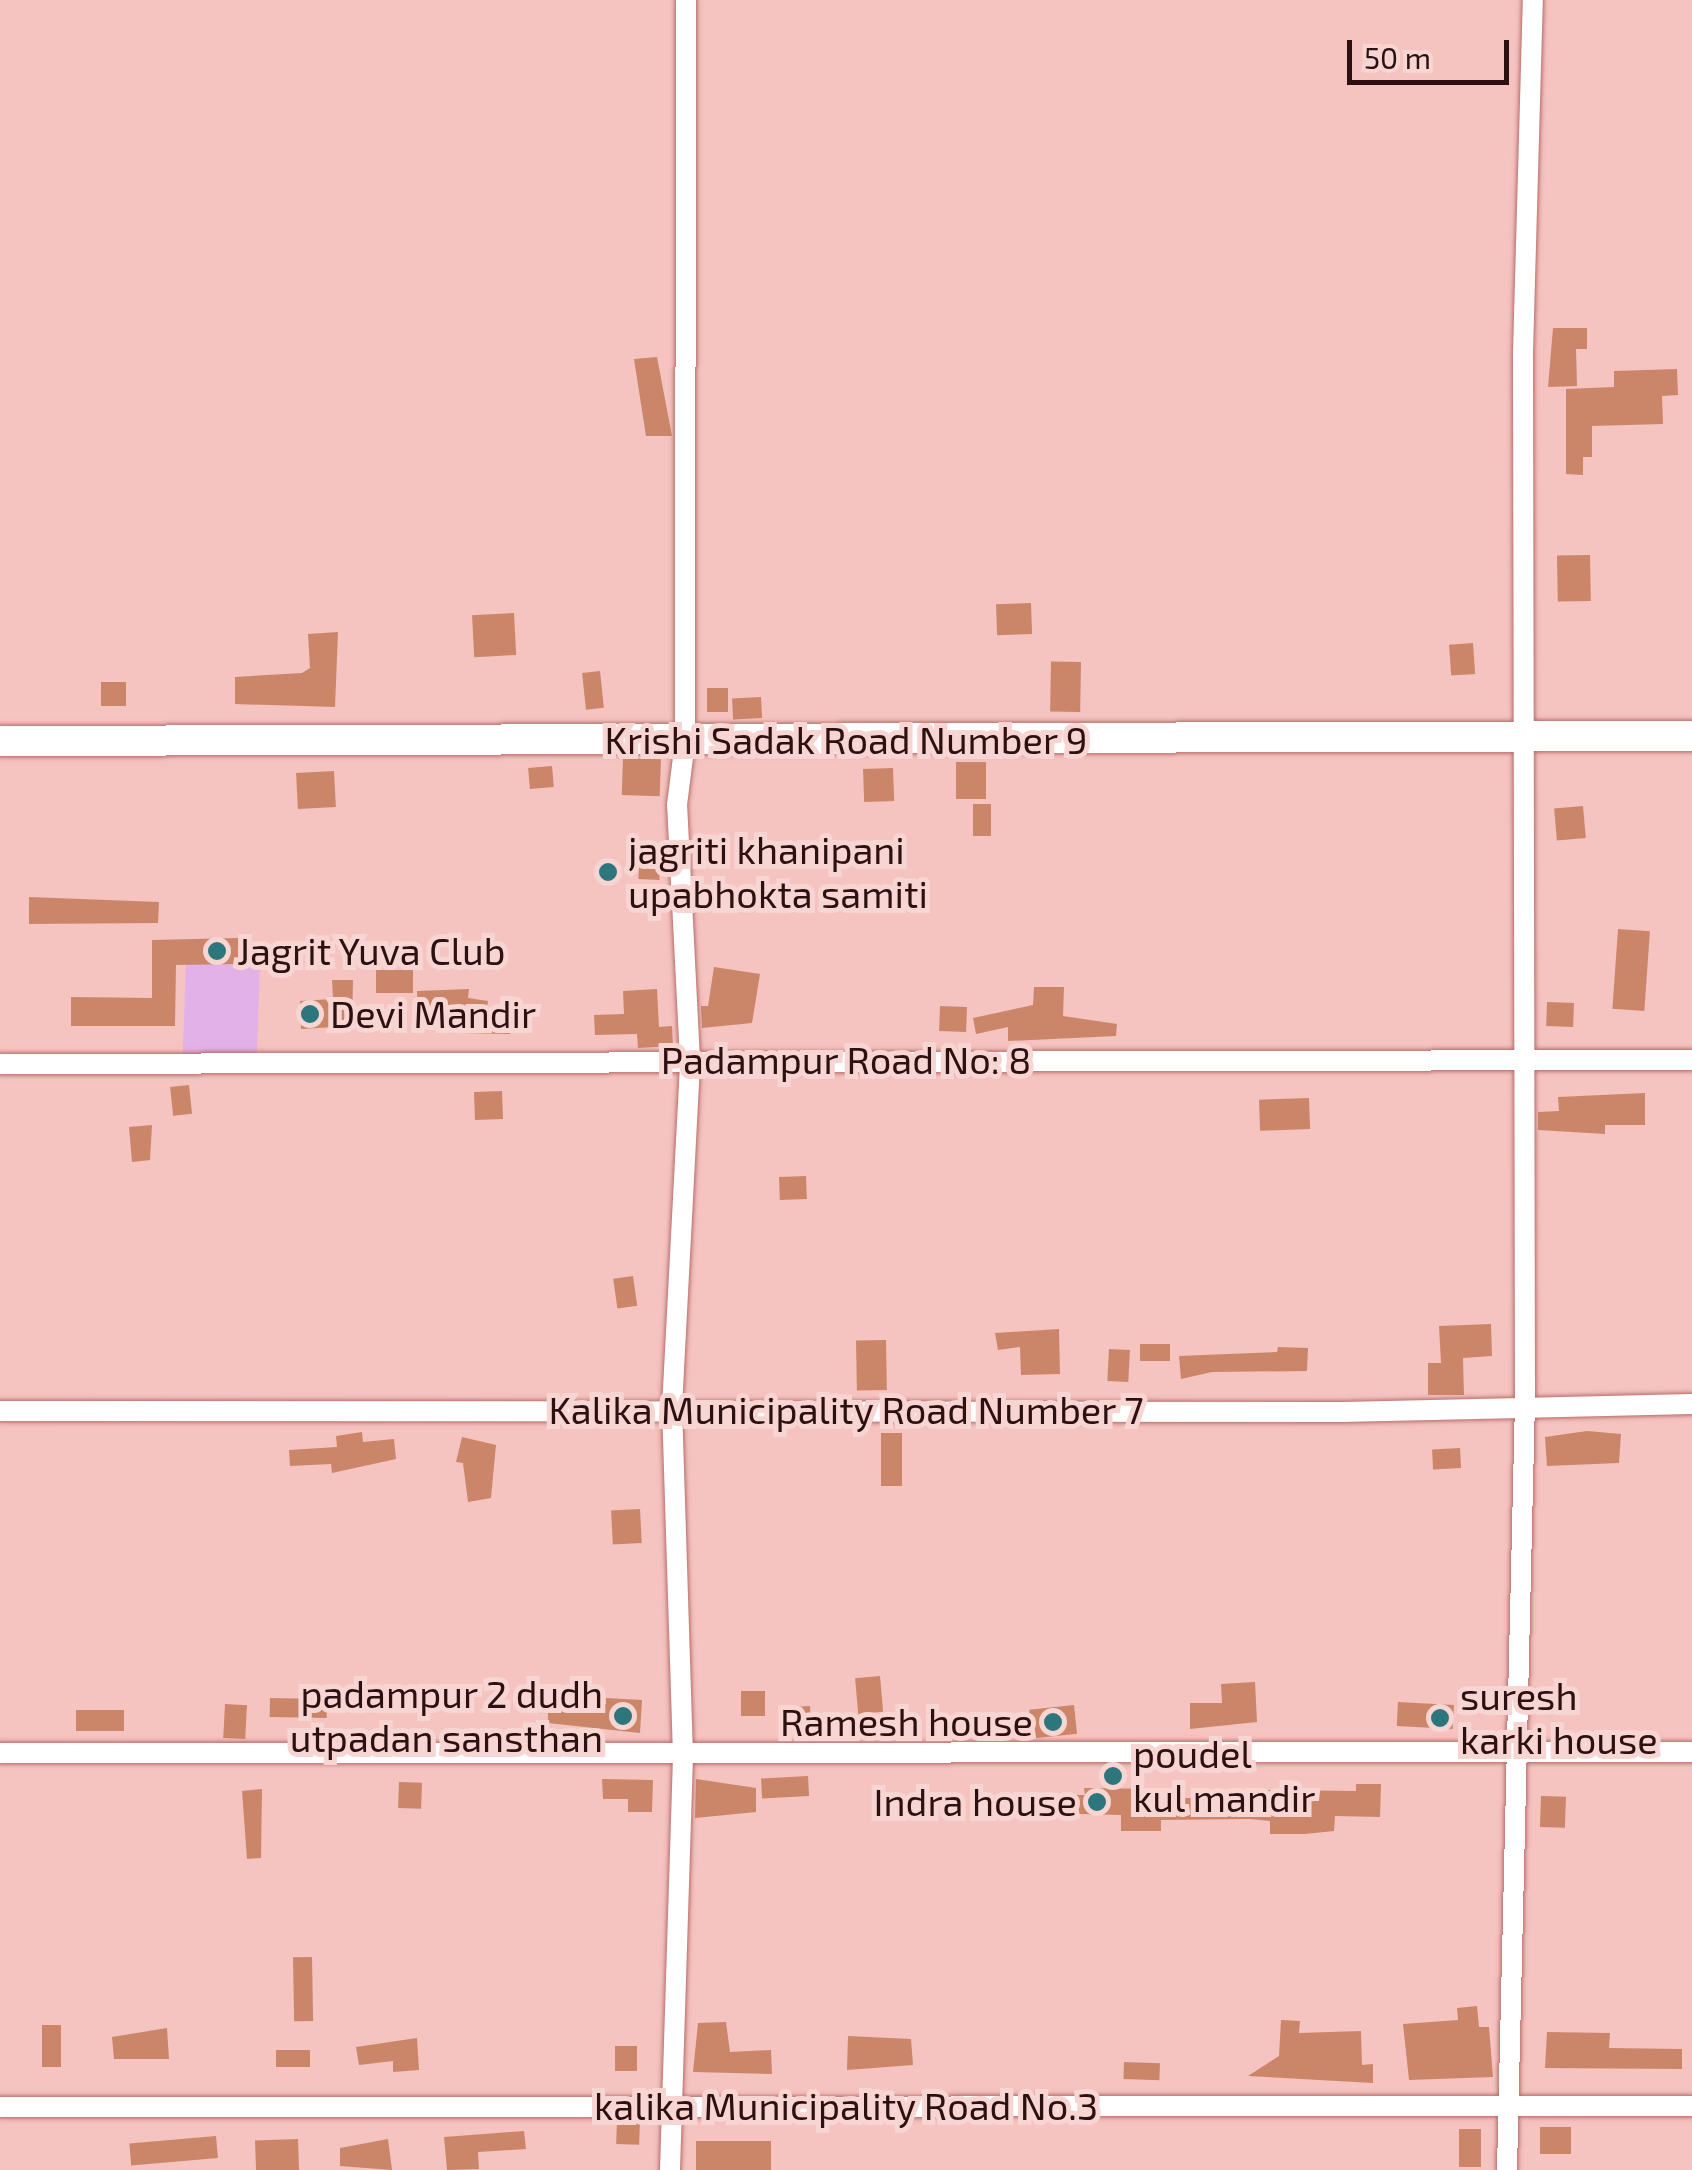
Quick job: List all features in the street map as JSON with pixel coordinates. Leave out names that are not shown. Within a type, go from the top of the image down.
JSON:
[{"type":"street","points":[[670,2170],[683,1756],[672,1408],[690,1060],[677,805],[685,742],[686,0]]},
{"type":"street","points":[[1507,2170],[1525,1403],[1521,1060],[1523,352],[1533,0]]},
{"type":"street","name":"Krishi Sadak Road Number 9","points":[[0,741],[685,742],[1692,736]]},
{"type":"street","name":"Padampur Road No: 8","points":[[0,1064],[1692,1060]]},
{"type":"street","name":"Kalika Municipality Road Number 7","points":[[0,1410],[672,1408],[1342,1412],[1525,1403],[1692,1404]]},
{"type":"street","points":[[0,1753],[683,1756],[1692,1752]]},
{"type":"street","name":"kalika Municipality Road No.3","points":[[0,2108],[1692,2106]]},
{"type":"shaded area","points":[[186,961],[260,964],[257,1058],[183,1055]]},
{"type":"building","points":[[1553,328],[1587,328],[1587,349],[1576,349],[1577,386],[1548,387]]},
{"type":"building","points":[[657,357],[672,436],[646,436],[634,359]]},
{"type":"building","points":[[1677,369],[1678,395],[1662,396],[1663,424],[1592,426],[1592,457],[1583,457],[1583,475],[1566,474],[1566,389],[1614,387],[1614,371]]},
{"type":"building","points":[[1590,555],[1591,601],[1558,602],[1557,556]]},
{"type":"building","points":[[1031,603],[1032,634],[997,635],[996,604]]},
{"type":"building","points":[[514,613],[516,655],[474,657],[472,615]]},
{"type":"building","points":[[338,632],[335,707],[235,704],[235,677],[302,673],[310,668],[308,634]]},
{"type":"building","points":[[1473,643],[1475,674],[1451,676],[1449,645]]},
{"type":"building","points":[[1051,661],[1081,662],[1080,712],[1050,711]]},
{"type":"building","points":[[600,671],[604,708],[586,710],[582,673]]},
{"type":"building","points":[[101,682],[126,682],[126,706],[101,706]]},
{"type":"building","points":[[707,688],[728,688],[728,712],[707,712]]},
{"type":"building","points":[[761,697],[762,718],[733,719],[732,699]]},
{"type":"building","points":[[623,758],[661,759],[660,796],[622,795]]},
{"type":"building","points":[[956,762],[986,762],[986,799],[956,799]]},
{"type":"building","points":[[552,766],[554,787],[530,789],[528,768]]},
{"type":"building","points":[[893,768],[894,801],[864,802],[863,769]]},
{"type":"building","points":[[334,771],[336,807],[298,809],[296,773]]},
{"type":"building","points":[[973,804],[991,804],[991,836],[973,836]]},
{"type":"building","points":[[1583,806],[1586,838],[1557,840],[1554,809]]},
{"type":"building","points":[[640,848],[661,849],[659,880],[638,879]]},
{"type":"building","points":[[29,897],[159,902],[158,923],[29,924]]},
{"type":"building","points":[[1618,929],[1650,931],[1644,1011],[1612,1009]]},
{"type":"building","points":[[238,938],[238,964],[176,965],[175,1026],[71,1026],[71,997],[152,998],[152,940]]},
{"type":"building","points":[[714,967],[760,974],[752,1023],[702,1028],[701,1006],[708,1006]]},
{"type":"building","points":[[376,970],[413,970],[413,993],[376,993]]},
{"type":"building","points":[[332,980],[353,980],[352,1026],[301,1029],[300,1001],[333,999]]},
{"type":"building","points":[[1034,987],[1064,987],[1063,1016],[1117,1024],[1116,1036],[1008,1041],[1008,1027],[976,1034],[973,1018],[1033,1005]]},
{"type":"building","points":[[469,989],[468,998],[488,1001],[486,1013],[509,1012],[510,1034],[463,1033],[467,1006],[418,1012],[417,991]]},
{"type":"building","points":[[657,989],[659,1027],[672,1026],[673,1046],[638,1048],[637,1034],[595,1035],[594,1015],[624,1014],[623,991]]},
{"type":"building","points":[[1547,1002],[1574,1003],[1573,1027],[1546,1026]]},
{"type":"building","points":[[940,1006],[967,1007],[966,1032],[939,1031]]},
{"type":"building","points":[[189,1085],[192,1114],[173,1116],[170,1087]]},
{"type":"building","points":[[502,1091],[503,1119],[475,1120],[474,1092]]},
{"type":"building","points":[[1645,1093],[1645,1125],[1605,1125],[1605,1134],[1538,1130],[1538,1112],[1559,1111],[1558,1097]]},
{"type":"building","points":[[1309,1098],[1310,1129],[1260,1131],[1259,1100]]},
{"type":"building","points":[[152,1125],[150,1160],[132,1162],[129,1127]]},
{"type":"building","points":[[806,1176],[807,1199],[780,1200],[779,1177]]},
{"type":"building","points":[[633,1276],[637,1306],[617,1308],[613,1279]]},
{"type":"building","points":[[1491,1324],[1492,1356],[1463,1358],[1464,1395],[1428,1395],[1428,1363],[1441,1363],[1439,1326]]},
{"type":"building","points":[[1059,1329],[1060,1374],[1021,1375],[1020,1347],[998,1350],[995,1333]]},
{"type":"building","points":[[886,1340],[887,1390],[857,1391],[856,1341]]},
{"type":"building","points":[[1140,1344],[1170,1344],[1170,1361],[1140,1361]]},
{"type":"building","points":[[1278,1347],[1308,1348],[1307,1371],[1212,1372],[1181,1379],[1179,1356],[1277,1352]]},
{"type":"building","points":[[1109,1349],[1130,1350],[1128,1382],[1107,1381]]},
{"type":"building","points":[[1587,1431],[1621,1434],[1619,1463],[1547,1466],[1545,1437]]},
{"type":"building","points":[[362,1432],[363,1442],[394,1439],[396,1459],[332,1473],[331,1464],[290,1466],[289,1450],[337,1447],[336,1436]]},
{"type":"building","points":[[881,1433],[902,1433],[902,1486],[881,1486]]},
{"type":"building","points":[[462,1437],[496,1445],[491,1498],[468,1502],[463,1463],[456,1462]]},
{"type":"building","points":[[1460,1448],[1461,1468],[1433,1469],[1432,1449]]},
{"type":"building","points":[[640,1509],[642,1543],[613,1544],[611,1511]]},
{"type":"building","points":[[880,1676],[883,1712],[858,1714],[855,1678]]},
{"type":"building","points":[[1255,1682],[1257,1722],[1190,1729],[1190,1703],[1222,1703],[1221,1684]]},
{"type":"building","points":[[741,1691],[765,1691],[765,1716],[741,1716]]},
{"type":"building","points":[[270,1698],[327,1699],[327,1718],[270,1717]]},
{"type":"building","points":[[606,1698],[642,1700],[640,1733],[548,1723],[548,1703],[606,1704]]},
{"type":"building","points":[[1398,1702],[1454,1705],[1453,1729],[1397,1726]]},
{"type":"building","points":[[225,1704],[247,1705],[245,1739],[223,1738]]},
{"type":"building","name":"Ramesh house","points":[[1074,1705],[1077,1734],[1032,1739],[1029,1710]]},
{"type":"building","points":[[810,1706],[811,1727],[783,1728],[782,1707]]},
{"type":"building","points":[[76,1710],[124,1710],[124,1731],[76,1731]]},
{"type":"building","points":[[808,1776],[809,1796],[762,1798],[761,1778]]},
{"type":"building","points":[[602,1779],[653,1780],[652,1812],[628,1812],[628,1799],[603,1799]]},
{"type":"building","points":[[696,1779],[756,1788],[756,1812],[695,1818]]},
{"type":"building","points":[[399,1782],[422,1783],[421,1809],[398,1808]]},
{"type":"building","points":[[1356,1784],[1381,1784],[1380,1817],[1335,1816],[1334,1831],[1305,1834],[1270,1834],[1270,1821],[1250,1819],[1161,1820],[1161,1831],[1121,1831],[1121,1815],[1038,1813],[1038,1795],[1085,1795],[1084,1788],[1161,1789],[1161,1798],[1203,1798],[1270,1790],[1356,1791]]},
{"type":"building","points":[[262,1789],[261,1858],[247,1859],[242,1791]]},
{"type":"building","points":[[1541,1796],[1566,1797],[1565,1828],[1540,1827]]},
{"type":"building","points":[[293,1957],[312,1957],[313,2021],[294,2021]]},
{"type":"building","points":[[1477,2006],[1479,2027],[1489,2027],[1493,2077],[1409,2080],[1403,2024],[1458,2020],[1457,2008]]},
{"type":"building","points":[[1281,2020],[1300,2021],[1299,2033],[1361,2031],[1362,2065],[1373,2064],[1373,2083],[1248,2076],[1279,2056]]},
{"type":"building","points":[[726,2022],[730,2052],[771,2050],[772,2074],[693,2072],[698,2023]]},
{"type":"building","points":[[42,2025],[61,2025],[61,2067],[42,2067]]},
{"type":"building","points":[[167,2028],[169,2059],[114,2059],[112,2037]]},
{"type":"building","points":[[1547,2032],[1610,2033],[1609,2048],[1682,2049],[1682,2069],[1545,2068]]},
{"type":"building","points":[[848,2036],[911,2039],[913,2065],[847,2070]]},
{"type":"building","points":[[417,2038],[419,2070],[393,2072],[393,2061],[359,2065],[356,2047]]},
{"type":"building","points":[[615,2046],[637,2046],[637,2071],[615,2071]]},
{"type":"building","points":[[276,2050],[310,2050],[310,2067],[276,2067]]},
{"type":"building","points":[[1124,2062],[1160,2063],[1159,2080],[1123,2079]]},
{"type":"building","points":[[617,2120],[640,2121],[639,2145],[616,2144]]},
{"type":"building","points":[[1540,2127],[1571,2127],[1571,2154],[1540,2154]]},
{"type":"building","points":[[1459,2129],[1481,2129],[1481,2167],[1459,2167]]},
{"type":"building","points":[[524,2131],[526,2149],[478,2152],[479,2169],[447,2170],[444,2137]]},
{"type":"building","points":[[216,2136],[218,2158],[131,2165],[129,2144]]},
{"type":"building","points":[[298,2139],[299,2170],[256,2170],[255,2141]]},
{"type":"building","points":[[388,2139],[392,2170],[340,2166],[340,2148]]},
{"type":"building","points":[[696,2141],[771,2141],[771,2170],[696,2170]]},
{"type":"place","name":"jagriti khanipani upabhokta samiti","points":[[608,872]]},
{"type":"place","name":"Jagrit Yuva Club","points":[[217,951]]},
{"type":"place","name":"Devi Mandir","points":[[310,1014]]},
{"type":"place","name":"padampur 2 dudh utpadan sansthan","points":[[623,1716]]},
{"type":"place","name":"suresh karki house","points":[[1440,1718]]},
{"type":"place","name":"Ramesh house","points":[[1053,1722]]},
{"type":"place","name":"poudel kul mandir","points":[[1113,1776]]},
{"type":"place","name":"Indra house","points":[[1097,1802]]}]
